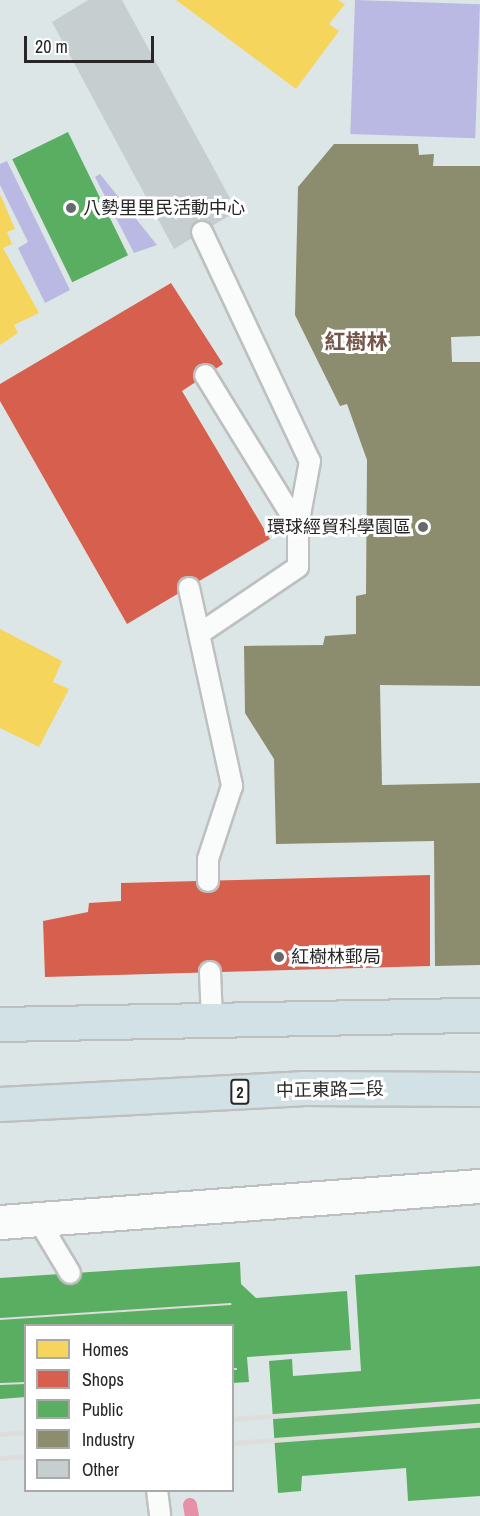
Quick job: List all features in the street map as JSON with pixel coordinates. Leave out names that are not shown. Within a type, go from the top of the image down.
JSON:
[{"type":"main road","points":[[0,1024],[480,1015]]},
{"type":"main road","name":"中正東路二段","points":[[0,1104],[302,1088],[480,1089]]},
{"type":"street","points":[[0,1222],[480,1186]]},
{"type":"lane","points":[[202,232],[310,461],[298,526],[298,567],[202,632]]},
{"type":"lane","points":[[205,375],[298,526]]},
{"type":"lane","points":[[189,588],[202,632],[232,786],[208,859],[208,881]]},
{"type":"lane","points":[[210,972],[212,1019]]},
{"type":"lane","points":[[37,1218],[70,1273]]},
{"type":"lane","points":[[157,1492],[160,1516]]},
{"type":"shaded area","points":[[355,0],[480,4],[475,138],[350,134]]},
{"type":"shaded area","points":[[7,161],[70,290],[45,303],[18,248],[28,242],[0,185],[0,164]]},
{"type":"shaded area","points":[[100,174],[157,245],[134,253],[95,177]]},
{"type":"building: Homes","points":[[176,0],[338,0],[345,4],[329,24],[339,31],[296,89]]},
{"type":"building: Homes","points":[[0,194],[15,229],[7,232],[12,244],[3,248],[39,313],[14,325],[18,333],[0,345]]},
{"type":"building: Homes","points":[[0,629],[62,661],[53,682],[69,689],[39,747],[0,728]]},
{"type":"building: Shops","points":[[171,283],[223,364],[182,391],[270,539],[127,624],[0,401],[0,384]]},
{"type":"building: Shops","points":[[430,875],[430,966],[45,977],[43,921],[88,912],[89,903],[121,901],[121,883]]},
{"type":"building: Public","name":"八勢里里民活動中心","points":[[68,132],[128,255],[72,282],[12,159]]},
{"type":"building: Public","points":[[240,1262],[241,1284],[256,1298],[347,1291],[351,1350],[247,1357],[249,1382],[234,1383],[234,1324],[24,1324],[24,1397],[0,1399],[0,1278]]},
{"type":"building: Public","points":[[480,1266],[480,1496],[408,1501],[406,1468],[302,1476],[301,1491],[278,1493],[269,1361],[292,1359],[293,1376],[361,1371],[355,1275]]},
{"type":"building: Industry","name":"環球經貿科學園區","points":[[334,144],[418,144],[419,155],[434,154],[433,166],[480,166],[480,336],[451,337],[452,362],[480,362],[480,686],[380,685],[382,785],[480,783],[480,965],[435,966],[434,841],[276,844],[274,759],[245,713],[244,646],[323,645],[325,636],[356,634],[356,596],[366,594],[367,460],[347,404],[340,406],[295,315],[298,187]]},
{"type":"building: Other","points":[[88,0],[122,0],[237,211],[174,249],[52,22]]},
{"type":"waterway","points":[[190,1505],[192,1516]]},
{"type":"tram line","points":[[0,1319],[231,1304]]},
{"type":"tram line","points":[[0,1384],[24,1383]]},
{"type":"railway","points":[[234,1419],[480,1401]]},
{"type":"railway","points":[[234,1443],[480,1425]]},
{"type":"railway","points":[[0,1434],[24,1432]]},
{"type":"railway","points":[[0,1458],[24,1456]]},
{"type":"place","name":"八勢里里民活動中心","points":[[71,208]]},
{"type":"place","name":"環球經貿科學園區","points":[[423,527]]},
{"type":"place","name":"紅樹林郵局","points":[[279,957]]},
{"type":"district","name":"紅樹林","points":[[356,342]]}]
